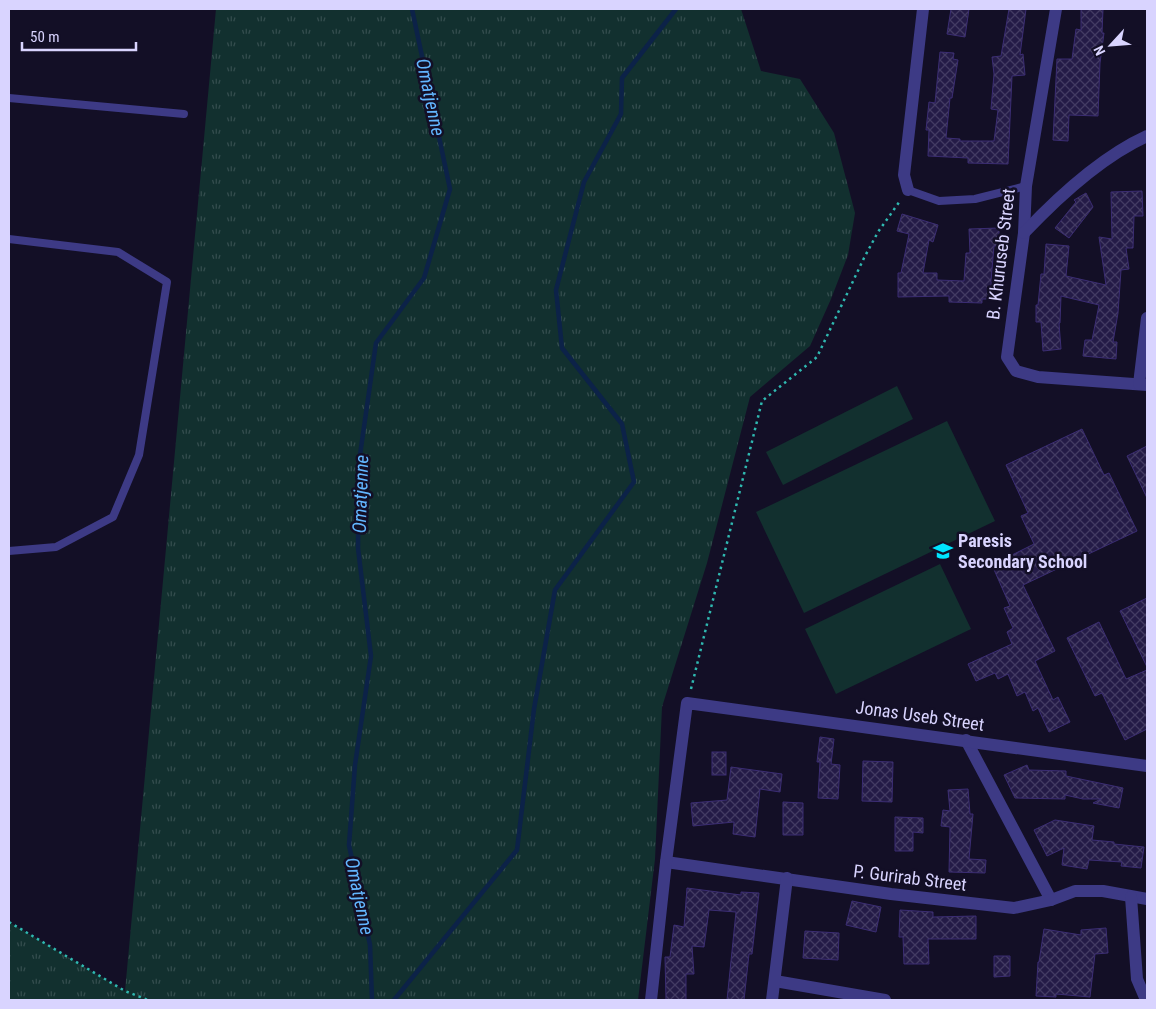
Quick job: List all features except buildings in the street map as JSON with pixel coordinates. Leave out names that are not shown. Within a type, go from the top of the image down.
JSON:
[{"type":"street","points":[[908,190],[904,175],[923,9]]},
{"type":"street","name":"B. Khuruseb Street","points":[[1056,9],[1026,186],[1024,234],[1006,357],[1016,370],[1038,377],[1143,385]]},
{"type":"street","points":[[1024,234],[1051,204],[1100,165],[1133,142],[1147,136]]},
{"type":"street","points":[[1143,385],[1147,318]]},
{"type":"street","points":[[651,1000],[666,862],[687,703]]},
{"type":"street","name":"Jonas Useb Street","points":[[687,703],[1147,766]]},
{"type":"street","points":[[966,740],[1051,900]]},
{"type":"street","name":"P. Gurirab Street","points":[[666,862],[891,894],[1014,908],[1051,900],[1075,891],[1103,891],[1147,899]]},
{"type":"street","points":[[772,1000],[787,878]]},
{"type":"street","points":[[1131,897],[1137,979],[1146,1000]]},
{"type":"street","points":[[775,981],[884,1000]]},
{"type":"lane","points":[[9,98],[184,114]]},
{"type":"lane","points":[[908,190],[939,201],[975,199],[1026,186]]},
{"type":"lane","points":[[9,239],[118,252],[167,282],[139,455],[112,517],[56,547],[9,551]]},
{"type":"path","points":[[687,703],[762,401],[817,357],[878,232],[908,190]]},
{"type":"path","points":[[9,922],[125,992],[148,1000]]},
{"type":"green space","points":[[216,9],[741,9],[761,71],[800,79],[834,133],[855,213],[848,255],[810,346],[750,397],[707,563],[662,707],[655,859],[638,1000],[9,1000],[9,922],[125,991]]},
{"type":"green space","points":[[897,386],[913,419],[783,485],[766,452]]},
{"type":"green space","points":[[947,421],[995,521],[804,613],[756,512]]},
{"type":"green space","points":[[940,564],[971,629],[836,694],[805,629]]},
{"type":"waterway","name":"Omatjenne","points":[[372,1000],[370,945],[349,845],[355,765],[371,656],[358,548],[359,462],[376,343],[424,278],[450,189],[412,9]]},
{"type":"waterway","points":[[394,1000],[517,850],[534,709],[555,590],[634,482],[622,424],[562,348],[556,290],[584,182],[621,114],[622,78],[676,9]]},
{"type":"place","name":"Paresis Secondary School","points":[[943,551]]}]
